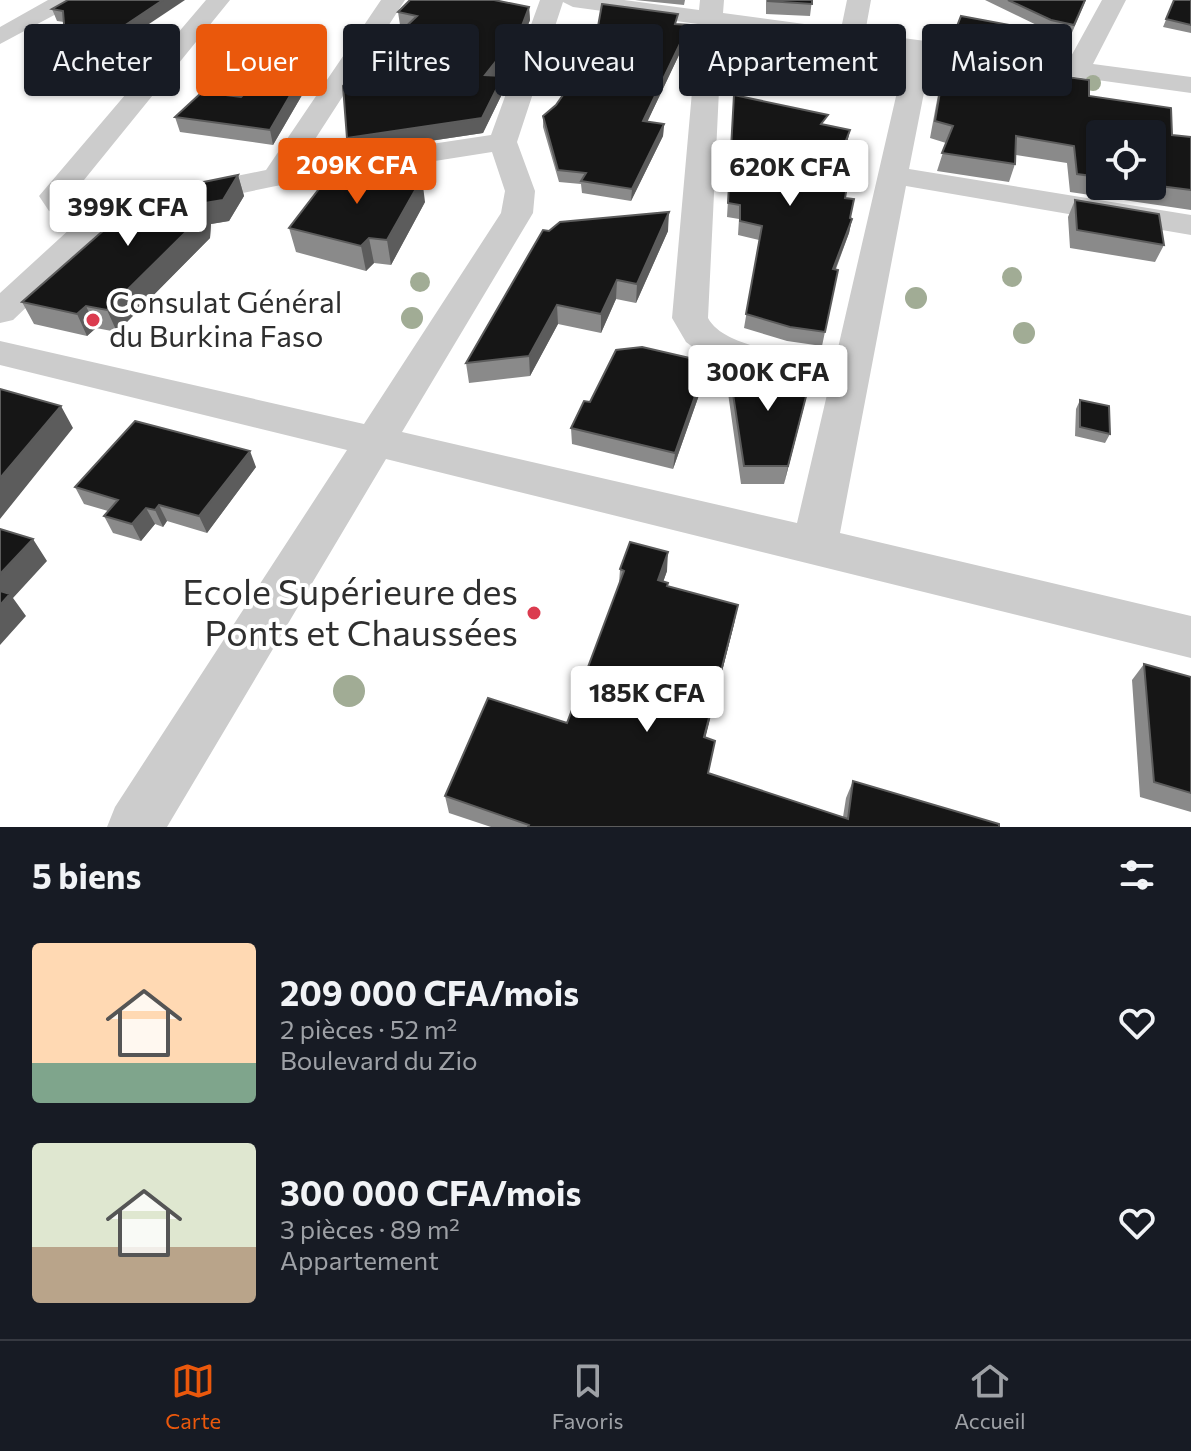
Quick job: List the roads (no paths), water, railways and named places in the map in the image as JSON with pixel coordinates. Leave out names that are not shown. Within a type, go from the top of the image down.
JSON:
[{"type":"street","points":[[0,37],[65,0]]},
{"type":"street","points":[[218,0],[55,196],[60,204],[108,212],[276,177],[503,142]]},
{"type":"street","points":[[276,177],[393,0]]},
{"type":"street","points":[[135,827],[517,213],[520,191],[503,142],[552,0]]},
{"type":"street","points":[[573,0],[712,9],[787,24]]},
{"type":"street","points":[[1077,69],[1114,0]]},
{"type":"street","points":[[855,24],[860,1]]},
{"type":"street","points":[[712,9],[690,318],[695,330],[706,342],[723,351],[850,377]]},
{"type":"street","points":[[906,45],[1191,85]]},
{"type":"street","points":[[815,545],[920,47]]},
{"type":"street","points":[[893,175],[1191,225]]},
{"type":"street","points":[[0,312],[108,212]]},
{"type":"street","points":[[0,353],[1191,637]]},
{"type":"place","name":"Consulat Général du Burkina Faso","points":[[93,320]]},
{"type":"place","name":"Ecole Supérieure des Ponts et Chaussées","points":[[534,613]]}]
